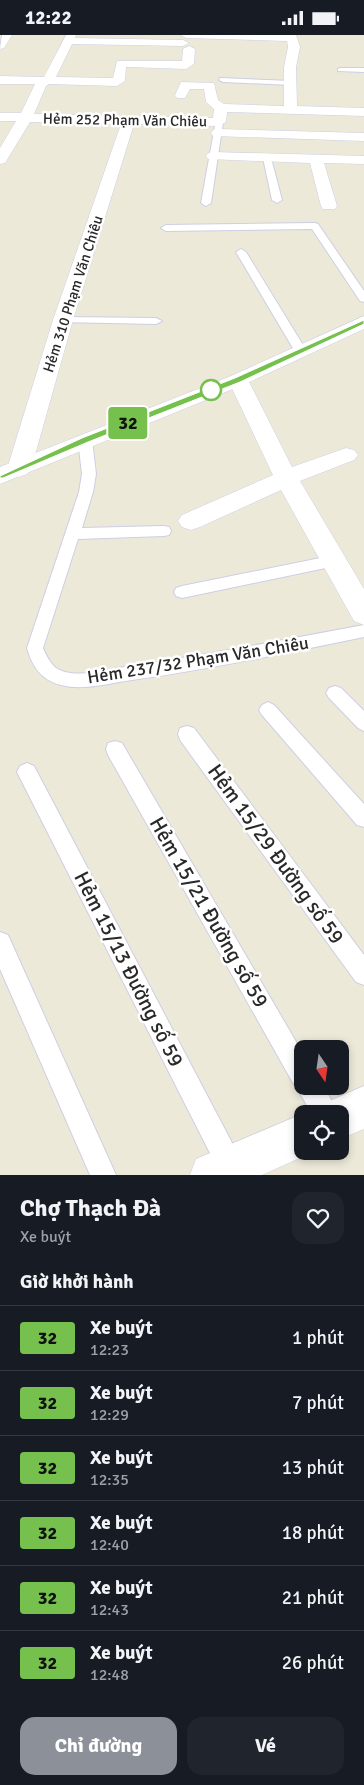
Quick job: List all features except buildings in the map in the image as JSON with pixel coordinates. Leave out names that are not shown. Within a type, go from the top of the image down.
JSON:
[{"type":"street","points":[[0,47],[7,35]]},
{"type":"street","points":[[67,42],[186,42],[292,36],[294,47],[290,67],[292,83],[291,110]]},
{"type":"street","points":[[67,42],[128,53]]},
{"type":"street","points":[[0,160],[25,118],[41,84],[49,80],[67,42]]},
{"type":"street","points":[[101,119],[117,82],[121,63],[186,65],[188,64],[186,42]]},
{"type":"street","points":[[0,80],[117,82]]},
{"type":"street","points":[[181,95],[185,85],[210,86],[212,102],[221,108],[364,112]]},
{"type":"street","points":[[237,108],[238,95]]},
{"type":"street","points":[[221,108],[219,128],[364,137]]},
{"type":"street","name":"Hẻm 252 Phạm Văn Chiêu","points":[[0,117],[128,119],[219,128]]},
{"type":"street","name":"Hẻm 310 Phạm Văn Chiêu","points":[[9,472],[63,321],[128,119]]},
{"type":"street","points":[[213,156],[364,160]]},
{"type":"street","points":[[316,159],[329,206]]},
{"type":"street","points":[[9,472],[238,380],[300,350],[360,326]]},
{"type":"street","points":[[238,380],[286,478],[364,614]]},
{"type":"street","points":[[191,521],[286,478],[346,455]]},
{"type":"street","points":[[349,1114],[364,1107]]},
{"type":"street","points":[[244,1167],[294,1139]]},
{"type":"lane","points":[[340,70],[364,71]]},
{"type":"lane","points":[[223,80],[246,78],[292,83]]},
{"type":"lane","name":"Hẻm 252 Phạm Văn Chiêu","points":[[206,203],[219,128]]},
{"type":"lane","points":[[266,158],[277,200]]},
{"type":"lane","points":[[166,228],[315,226],[364,299]]},
{"type":"lane","points":[[241,252],[300,350]]},
{"type":"lane","points":[[63,321],[156,321]]},
{"type":"lane","name":"Hẻm 237/32 Phạm Văn Chiêu","points":[[85,440],[89,474],[86,492],[35,648],[43,667],[60,678],[80,679],[172,667],[364,631]]},
{"type":"lane","points":[[73,534],[164,531]]},
{"type":"lane","points":[[182,592],[335,561]]},
{"type":"lane","points":[[335,693],[364,723]]},
{"type":"lane","points":[[268,710],[364,819]]},
{"type":"lane","name":"Hẻm 15/29 Đường số 59","points":[[187,734],[364,974]]},
{"type":"lane","name":"Hẻm 15/21 Đường số 59","points":[[115,749],[294,1060]]},
{"type":"lane","name":"Hẻm 15/13 Đường số 59","points":[[27,772],[244,1167]]},
{"type":"lane","points":[[0,943],[102,1175]]},
{"type":"bus line","name":"32","points":[[0,476],[85,440],[238,380],[364,322]]}]
